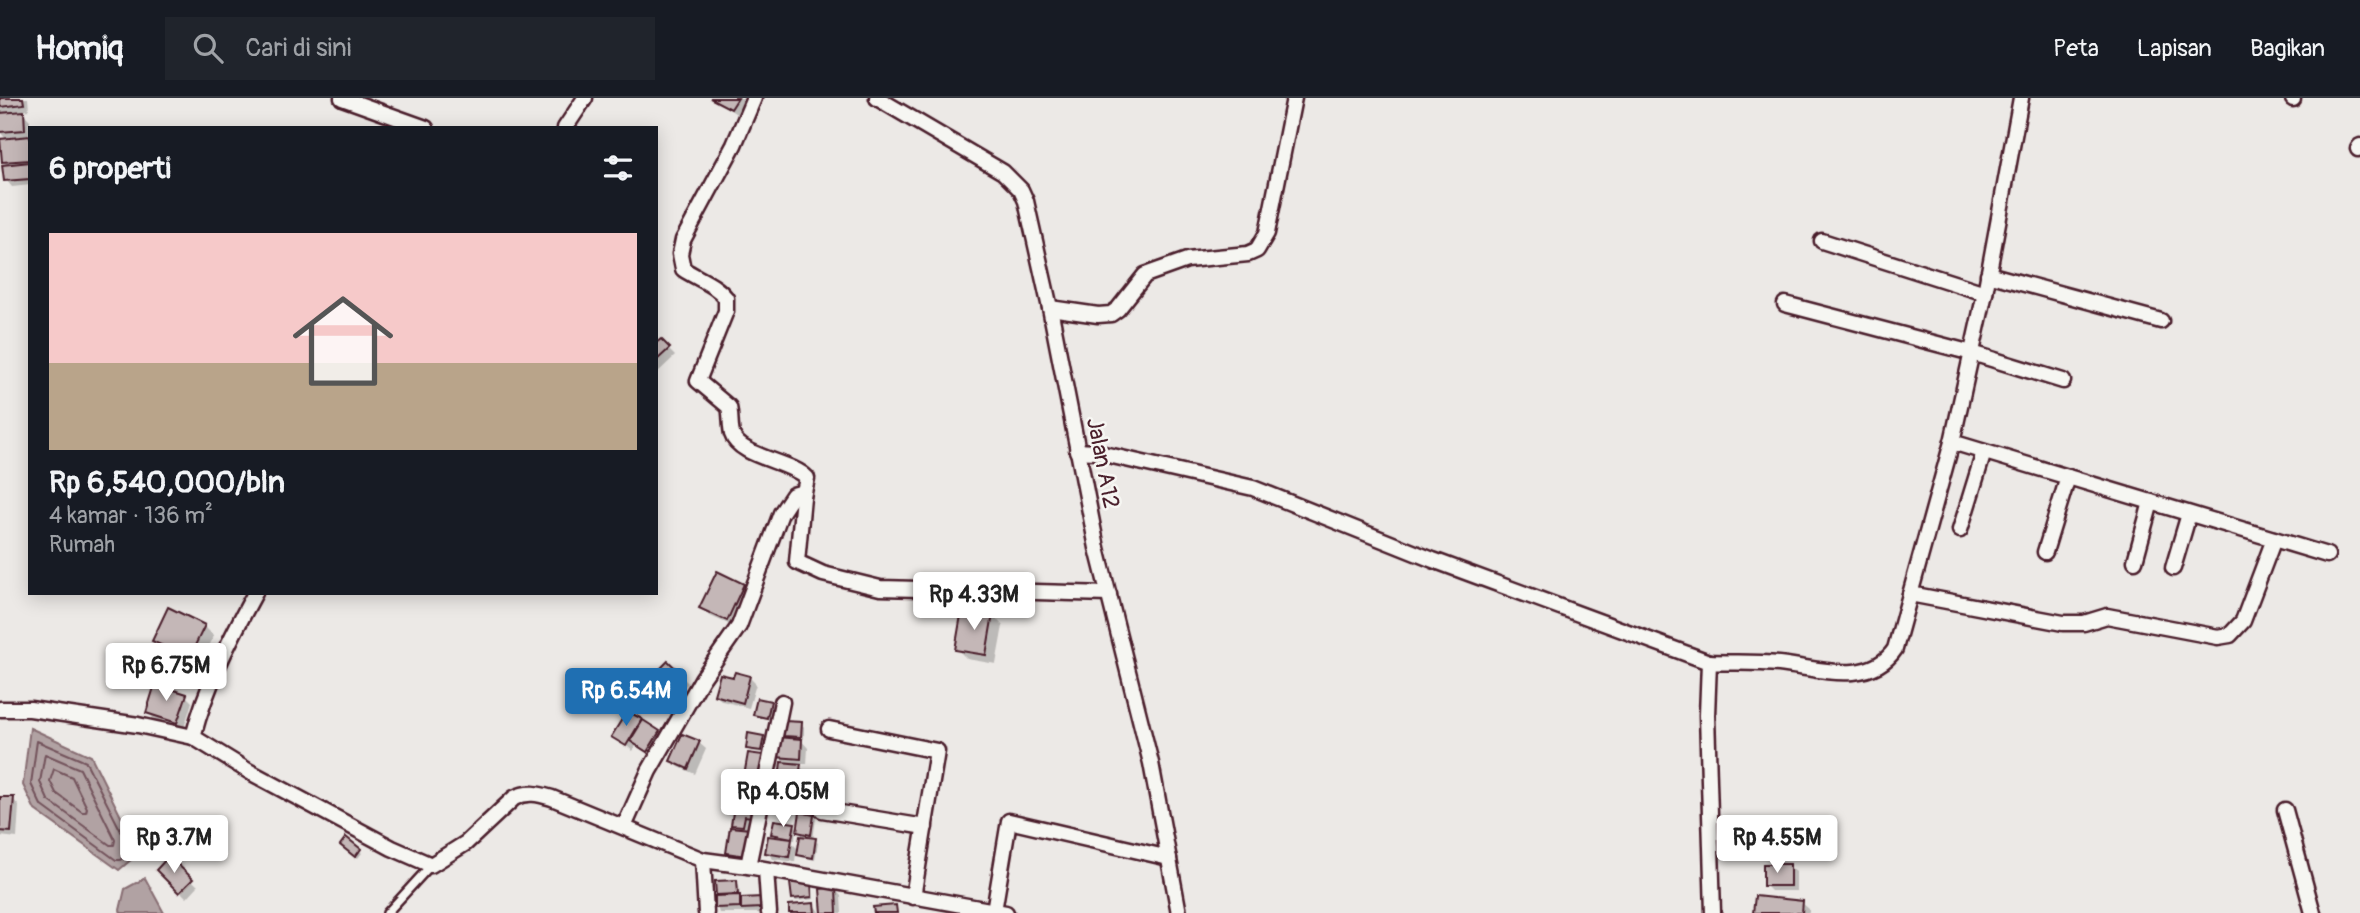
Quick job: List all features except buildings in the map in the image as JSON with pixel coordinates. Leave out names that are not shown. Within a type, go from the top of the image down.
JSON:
[{"type":"street","points":[[342,98],[420,126]]},
{"type":"street","points":[[566,126],[585,98]]},
{"type":"street","points":[[754,98],[734,145],[683,240],[680,254],[683,269],[717,287],[726,298],[726,311],[698,382],[729,407],[732,435],[739,445],[807,478],[797,562],[823,575],[880,588],[1109,594]]},
{"type":"street","name":"Jalan A12","points":[[877,98],[1003,172],[1021,190],[1026,201],[1097,548],[1150,763],[1179,913]]},
{"type":"street","points":[[1050,308],[1098,315],[1111,314],[1145,275],[1157,269],[1187,260],[1241,257],[1257,250],[1267,233],[1294,98]]},
{"type":"street","points":[[1077,451],[1095,452],[1253,488],[1433,560],[1709,662],[1776,664],[1848,673],[1868,670],[1888,659],[1895,649],[1952,442],[1985,293],[2021,98]]},
{"type":"street","points":[[1822,241],[1985,293]]},
{"type":"street","points":[[1988,274],[2161,321]]},
{"type":"street","points":[[1785,304],[1972,353],[2063,381]]},
{"type":"street","points":[[1952,442],[2327,555]]},
{"type":"street","points":[[1960,530],[1984,452]]},
{"type":"street","points":[[2045,552],[2068,477]]},
{"type":"street","points":[[624,827],[649,771],[695,690],[739,626],[782,513],[793,495],[800,493],[803,497]]},
{"type":"street","points":[[2135,561],[2151,502]]},
{"type":"street","points":[[2173,568],[2189,514]]},
{"type":"street","points":[[1910,594],[2063,623],[2084,623],[2107,616],[2218,637],[2230,635],[2242,621],[2274,540]]},
{"type":"street","points":[[193,737],[206,696],[232,636],[254,595]]},
{"type":"street","points":[[1709,662],[1707,715],[1713,913]]},
{"type":"street","points":[[748,866],[782,702]]},
{"type":"street","points":[[0,709],[30,709],[138,725],[193,737],[250,772],[419,862],[431,865],[460,847],[523,793],[552,798],[703,860],[1000,912],[1009,821],[1169,858]]},
{"type":"street","points":[[829,729],[937,751],[913,897]]},
{"type":"street","points":[[822,810],[925,827]]},
{"type":"street","points":[[2285,810],[2313,913]]},
{"type":"street","points":[[703,860],[706,913]]},
{"type":"street","points":[[766,870],[769,913]]},
{"type":"lane","points":[[387,913],[431,865]]},
{"type":"water","points":[[30,728],[91,756],[139,853],[119,870],[35,810],[23,785]]},
{"type":"water","points":[[145,878],[164,913],[121,913],[125,889]]}]
